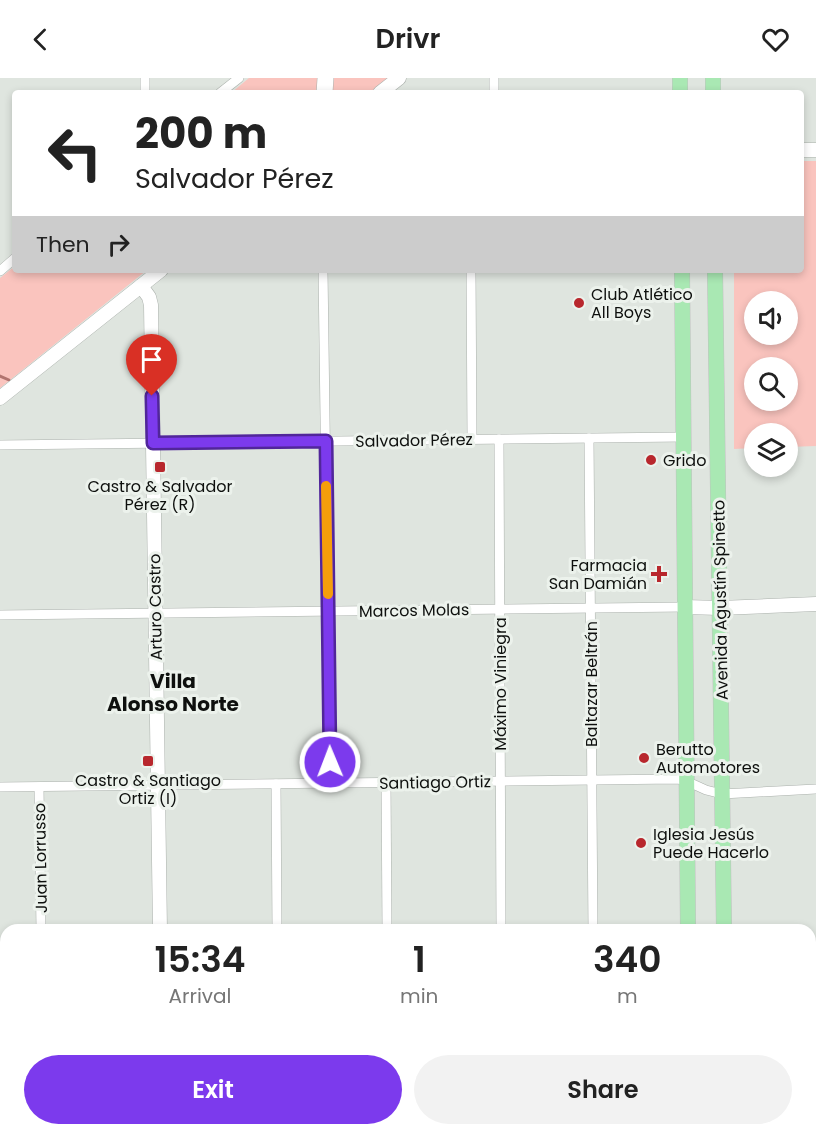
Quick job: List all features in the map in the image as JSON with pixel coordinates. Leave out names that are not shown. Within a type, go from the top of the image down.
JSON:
[{"type":"main road","points":[[682,273],[688,924]]},
{"type":"main road","name":"Avenida Agustín Spinetto","points":[[715,273],[724,924]]},
{"type":"street","points":[[224,90],[239,78]]},
{"type":"street","points":[[384,90],[399,78]]},
{"type":"street","points":[[0,398],[157,273]]},
{"type":"street","points":[[323,273],[330,783]]},
{"type":"street","points":[[471,273],[472,439]]},
{"type":"street","name":"Arturo Castro","points":[[141,286],[149,297],[151,305],[159,924]]},
{"type":"street","name":"Salvador Pérez","points":[[0,445],[683,437]]},
{"type":"street","name":"Baltazar Beltrán","points":[[589,438],[593,924]]},
{"type":"street","name":"Máximo Viniegra","points":[[499,439],[501,924]]},
{"type":"street","points":[[685,607],[720,608],[816,604]]},
{"type":"street","name":"Marcos Molas","points":[[0,615],[685,607]]},
{"type":"street","name":"Santiago Ortiz","points":[[0,787],[676,779],[722,794]]},
{"type":"street","points":[[386,783],[387,924]]},
{"type":"street","points":[[276,784],[277,924]]},
{"type":"street","name":"Juan Lorrusso","points":[[39,787],[41,924]]},
{"type":"street","points":[[722,794],[816,789]]},
{"type":"shaded area","points":[[249,78],[319,78],[318,90],[235,90]]},
{"type":"shaded area","points":[[332,78],[388,78],[373,90],[332,90]]},
{"type":"shaded area","points":[[804,161],[816,161],[816,446],[798,447],[798,423],[744,423],[744,448],[734,449],[734,273],[804,273]]},
{"type":"shaded area","points":[[12,268],[12,273],[143,273],[0,388],[0,278]]},
{"type":"waterway","points":[[0,376],[9,380]]},
{"type":"slow traffic","points":[[326,486],[328,594]]},
{"type":"place","name":"Club Atlético All Boys","points":[[579,303]]},
{"type":"place","name":"Grido","points":[[651,460]]},
{"type":"place","name":"Castro & Salvador Pérez (R)","points":[[160,467]]},
{"type":"place","name":"Farmacia San Damián","points":[[659,574]]},
{"type":"place","name":"Berutto Automotores","points":[[644,758]]},
{"type":"place","name":"Castro & Santiago Ortiz (I)","points":[[148,761]]},
{"type":"place","name":"Iglesia Jesús Puede Hacerlo","points":[[641,843]]},
{"type":"district","name":"Villa Alonso Norte","points":[[173,692]]},
{"type":"route","points":[[152,396],[153,443],[326,441],[330,762]]}]
